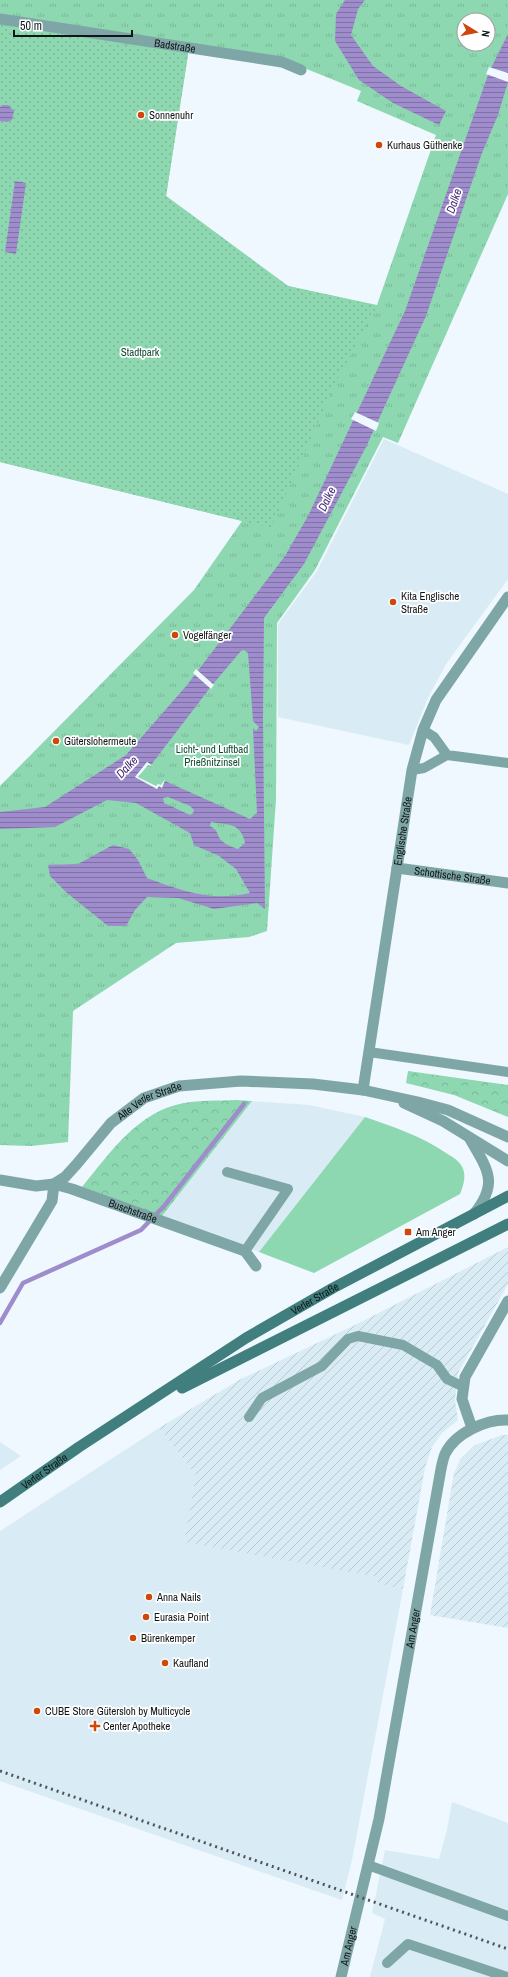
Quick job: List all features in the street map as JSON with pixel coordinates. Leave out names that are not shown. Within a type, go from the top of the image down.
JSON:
[{"type":"main road","name":"Verler Straße","points":[[0,1502],[79,1447],[246,1338],[334,1288],[508,1196]]},
{"type":"main road","name":"Verler Straße","points":[[130,1415],[253,1351],[459,1250],[508,1224]]},
{"type":"street","name":"Badstraße","points":[[0,19],[282,62],[301,70]]},
{"type":"street","name":"Englische Straße","points":[[363,1090],[412,770],[423,730],[436,700],[508,597]]},
{"type":"street","name":"Schottische Straße","points":[[397,868],[508,883]]},
{"type":"street","name":"Alte Verler Straße","points":[[54,1184],[65,1177],[111,1123],[144,1098],[179,1086],[241,1081],[313,1084],[363,1090],[448,1110],[508,1137]]},
{"type":"street","name":"Alte Verler Straße","points":[[393,1097],[443,1121],[508,1161]]},
{"type":"street","name":"Alte Verler Straße","points":[[469,1138],[484,1163],[488,1175],[489,1188],[483,1204],[474,1214]]},
{"type":"street","name":"Buschstraße","points":[[0,1180],[36,1186],[54,1184],[245,1251]]},
{"type":"street","points":[[0,1288],[52,1201],[54,1184]]},
{"type":"street","points":[[245,1251],[256,1266]]},
{"type":"street","points":[[508,1301],[465,1377],[462,1399],[472,1428],[501,1420],[508,1420]]},
{"type":"street","name":"Am Anger","points":[[341,1977],[379,1819],[441,1469],[446,1453],[453,1443],[472,1428]]},
{"type":"lane","points":[[423,730],[434,737],[447,755]]},
{"type":"lane","points":[[412,770],[424,768],[447,755],[508,763]]},
{"type":"lane","points":[[369,1052],[508,1072]]},
{"type":"lane","points":[[227,1172],[288,1189],[245,1251]]},
{"type":"lane","points":[[249,1417],[262,1398],[322,1366],[348,1339],[358,1336],[403,1345],[437,1365],[447,1379],[464,1387]]},
{"type":"lane","points":[[368,1865],[508,1916]]},
{"type":"lane","points":[[387,1963],[408,1944],[507,1977]]},
{"type":"shaded area","name":"Kita Englische Straße","points":[[384,439],[508,494],[508,579],[446,664],[428,698],[409,745],[278,717],[278,624],[317,571]]},
{"type":"shaded area","points":[[252,1101],[309,1105],[365,1117],[259,1252],[162,1216]]},
{"type":"shaded area","points":[[508,1247],[508,1284],[458,1373],[455,1400],[458,1420],[442,1433],[432,1447],[425,1468],[403,1589],[378,1584],[378,1577],[184,1542],[196,1475],[159,1428],[239,1380],[355,1325]]},
{"type":"shaded area","points":[[159,1428],[196,1475],[379,1577],[378,1584],[403,1589],[352,1860],[342,1900],[0,1781],[0,1531]]},
{"type":"shaded area","points":[[502,1435],[508,1435],[508,1628],[430,1615],[454,1473],[460,1460],[475,1445]]},
{"type":"shaded area","points":[[0,1442],[21,1456],[0,1470]]},
{"type":"shaded area","points":[[452,1802],[508,1823],[508,1977],[370,1977],[385,1919],[372,1913],[385,1850],[439,1859],[447,1830]]},
{"type":"green space","name":"Stadtpark","points":[[0,0],[508,0],[508,194],[398,443],[383,437],[315,570],[277,623],[276,799],[267,931],[249,937],[176,943],[73,1011],[68,1142],[31,1146],[0,1145],[0,786],[194,590],[242,521],[0,462]],"holes":[[[189,47],[282,59],[361,91],[357,101],[436,135],[377,305],[288,286],[166,196]]]},
{"type":"green space","points":[[0,25],[188,55],[166,196],[288,286],[377,306],[336,382],[271,528],[0,462]]},
{"type":"green space","points":[[408,1071],[508,1085],[508,1117],[454,1095],[406,1083]]},
{"type":"green space","points":[[236,1100],[252,1101],[162,1216],[82,1187],[126,1135],[153,1115],[184,1103]]},
{"type":"green space","points":[[365,1117],[397,1128],[417,1137],[437,1147],[460,1163],[464,1172],[464,1183],[460,1194],[314,1273],[259,1252]]},
{"type":"water","points":[[345,0],[365,0],[358,9],[351,35],[373,66],[401,86],[446,111],[439,125],[393,103],[359,80],[335,41],[336,14]]},
{"type":"water","name":"Dalke","points":[[508,34],[508,82],[498,115],[482,153],[426,316],[366,447],[304,564],[264,618],[263,718],[265,909],[257,903],[214,909],[178,898],[147,897],[135,910],[126,926],[108,926],[67,893],[50,876],[48,865],[78,864],[113,845],[129,849],[138,860],[147,878],[160,883],[185,891],[210,896],[250,893],[236,869],[219,856],[194,845],[190,833],[136,803],[107,800],[55,827],[0,829],[0,812],[45,807],[126,755],[187,685],[285,556],[308,516],[405,311],[489,72]],"holes":[[[244,650],[248,653],[253,721],[259,727],[256,731],[253,728],[257,813],[250,819],[165,781],[162,788],[159,786],[157,789],[135,777],[147,762],[151,765],[213,684],[241,651]],[[168,797],[190,806],[194,810],[193,813],[190,815],[164,803],[163,798]],[[211,822],[228,824],[237,828],[243,836],[245,843],[238,849],[229,846],[220,839],[217,832],[210,826]]]},
{"type":"water","points":[[3,105],[8,105],[14,111],[12,120],[7,122],[0,121],[0,107]]},
{"type":"water","points":[[15,181],[26,183],[16,254],[5,252]]},
{"type":"pier","points":[[489,67],[508,73],[508,82],[486,74]]},
{"type":"pier","points":[[355,412],[379,423],[376,431],[351,419]]},
{"type":"pier","points":[[196,669],[214,685],[211,689],[193,673]]},
{"type":"pier","points":[[147,762],[153,766],[148,765],[138,777],[156,786],[158,784],[161,785],[165,779],[162,788],[159,786],[157,789],[135,777]]},
{"type":"waterway","points":[[0,1323],[23,1283],[141,1230],[165,1205],[244,1104]]},
{"type":"railway","points":[[0,1771],[508,1949]]},
{"type":"place","name":"Sonnenuhr","points":[[141,115]]},
{"type":"place","name":"Kurhaus Güthenke","points":[[379,145]]},
{"type":"place","name":"Kita Englische Straße","points":[[393,602]]},
{"type":"place","name":"Vogelfänger","points":[[175,635]]},
{"type":"place","name":"Güterslohermeute","points":[[56,741]]},
{"type":"place","name":"Am Anger","points":[[408,1232]]},
{"type":"place","name":"Anna Nails","points":[[149,1597]]},
{"type":"place","name":"Eurasia Point","points":[[146,1617]]},
{"type":"place","name":"Bürenkemper","points":[[133,1638]]},
{"type":"place","name":"Kaufland","points":[[165,1663]]},
{"type":"place","name":"CUBE Store Gütersloh by Multicycle","points":[[37,1711]]},
{"type":"place","name":"Center Apotheke","points":[[95,1726]]},
{"type":"park label","name":"Licht- und Luftbad Prießnitzinsel","points":[[212,755]]}]
